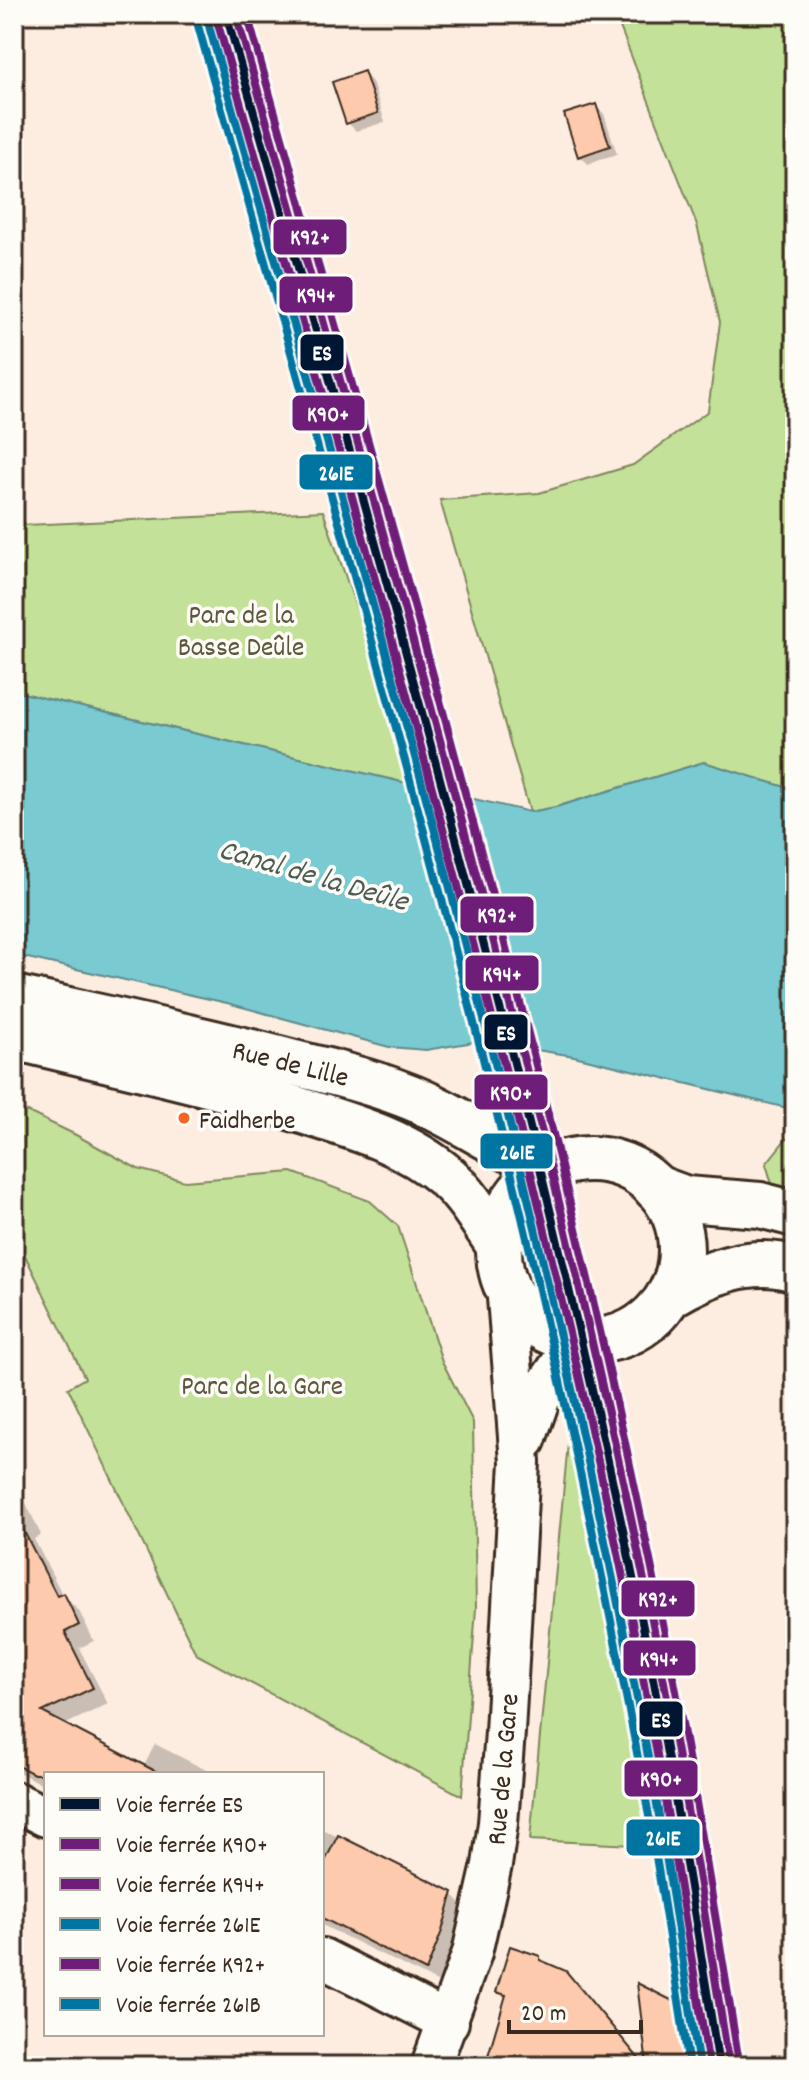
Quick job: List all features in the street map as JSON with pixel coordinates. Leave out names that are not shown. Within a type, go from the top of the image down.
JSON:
[{"type":"main road","name":"Rue de Lille","points":[[14,998],[245,1050],[373,1083],[408,1096],[527,1159],[553,1167]]},
{"type":"main road","name":"Rue de Lille","points":[[14,1037],[237,1091],[336,1121],[389,1141],[450,1179],[503,1266]]},
{"type":"main road","points":[[580,1160],[608,1161],[634,1171],[656,1188],[670,1208],[679,1232],[681,1264],[670,1295],[653,1318],[626,1334],[602,1340],[577,1340],[540,1326],[520,1308],[503,1266],[504,1222],[515,1199],[532,1181],[553,1167],[580,1160]]},
{"type":"main road","points":[[656,1188],[686,1199],[760,1205],[795,1214]]},
{"type":"main road","points":[[670,1295],[697,1280],[739,1266],[763,1264],[795,1269]]},
{"type":"street","name":"Rue de la Gare","points":[[431,2066],[463,1983],[483,1909],[498,1823],[520,1462],[503,1266]]},
{"type":"street","name":"Rue de la Gare","points":[[520,1462],[544,1388],[577,1340]]},
{"type":"street","points":[[14,1801],[44,1816]]},
{"type":"street","points":[[324,1959],[449,2022]]},
{"type":"green space","points":[[615,14],[795,14],[795,790],[704,762],[530,812],[440,500],[539,493],[633,465],[708,411],[720,322],[697,225]]},
{"type":"green space","name":"Parc de la Basse Deûle","points":[[323,511],[394,717],[406,783],[14,691],[14,512],[26,525]]},
{"type":"green space","name":"Parc de la Gare","points":[[14,1110],[28,1112],[138,1169],[185,1181],[292,1172],[370,1201],[398,1226],[442,1361],[473,1422],[476,1608],[462,1796],[196,1654],[68,1388],[85,1378],[14,1233]]},
{"type":"green space","points":[[795,1135],[795,1196],[772,1184],[766,1164],[785,1140]]},
{"type":"green space","points":[[570,1422],[654,1846],[530,1840]]},
{"type":"water","name":"Canal de la Deûle","points":[[14,691],[530,812],[704,762],[795,790],[795,1110],[574,1056],[480,1041],[426,1050],[389,1047],[227,1003],[14,955]]},
{"type":"building","points":[[364,71],[378,113],[346,124],[332,82]]},
{"type":"building","points":[[596,104],[610,146],[578,157],[564,114]]},
{"type":"building","points":[[14,1512],[57,1596],[64,1593],[79,1625],[65,1632],[93,1688],[42,1712],[157,1772],[34,1774],[14,1764]]},
{"type":"building","points":[[338,1835],[453,1892],[426,1971],[324,1919],[324,1863]]},
{"type":"building","points":[[510,1946],[540,1956],[540,1960],[566,1971],[645,2066],[485,2066],[506,1995],[496,1992]]},
{"type":"building","points":[[637,1983],[677,2003],[683,2066],[647,2066]]},
{"type":"rail line","name":"ES","points":[[226,14],[387,585],[490,967],[538,1159],[626,1544],[652,1674],[719,2066]]},
{"type":"rail line","name":"K94+","points":[[236,14],[450,775],[548,1157],[594,1349],[662,1672],[729,2064]]},
{"type":"rail line","name":"K92+","points":[[247,14],[460,774],[559,1156],[604,1348],[672,1671],[739,2063]]},
{"type":"rail line","name":"K90+","points":[[216,17],[429,777],[528,1159],[616,1544],[642,1674],[709,2066]]},
{"type":"rail line","name":"261E","points":[[207,19],[431,816],[513,1136],[620,1614],[663,1837],[699,2066]]},
{"type":"rail line","name":"261B","points":[[197,22],[377,658],[503,1137],[610,1614],[653,1838],[689,2066]]},
{"type":"place","name":"Faidherbe","points":[[184,1118]]}]
